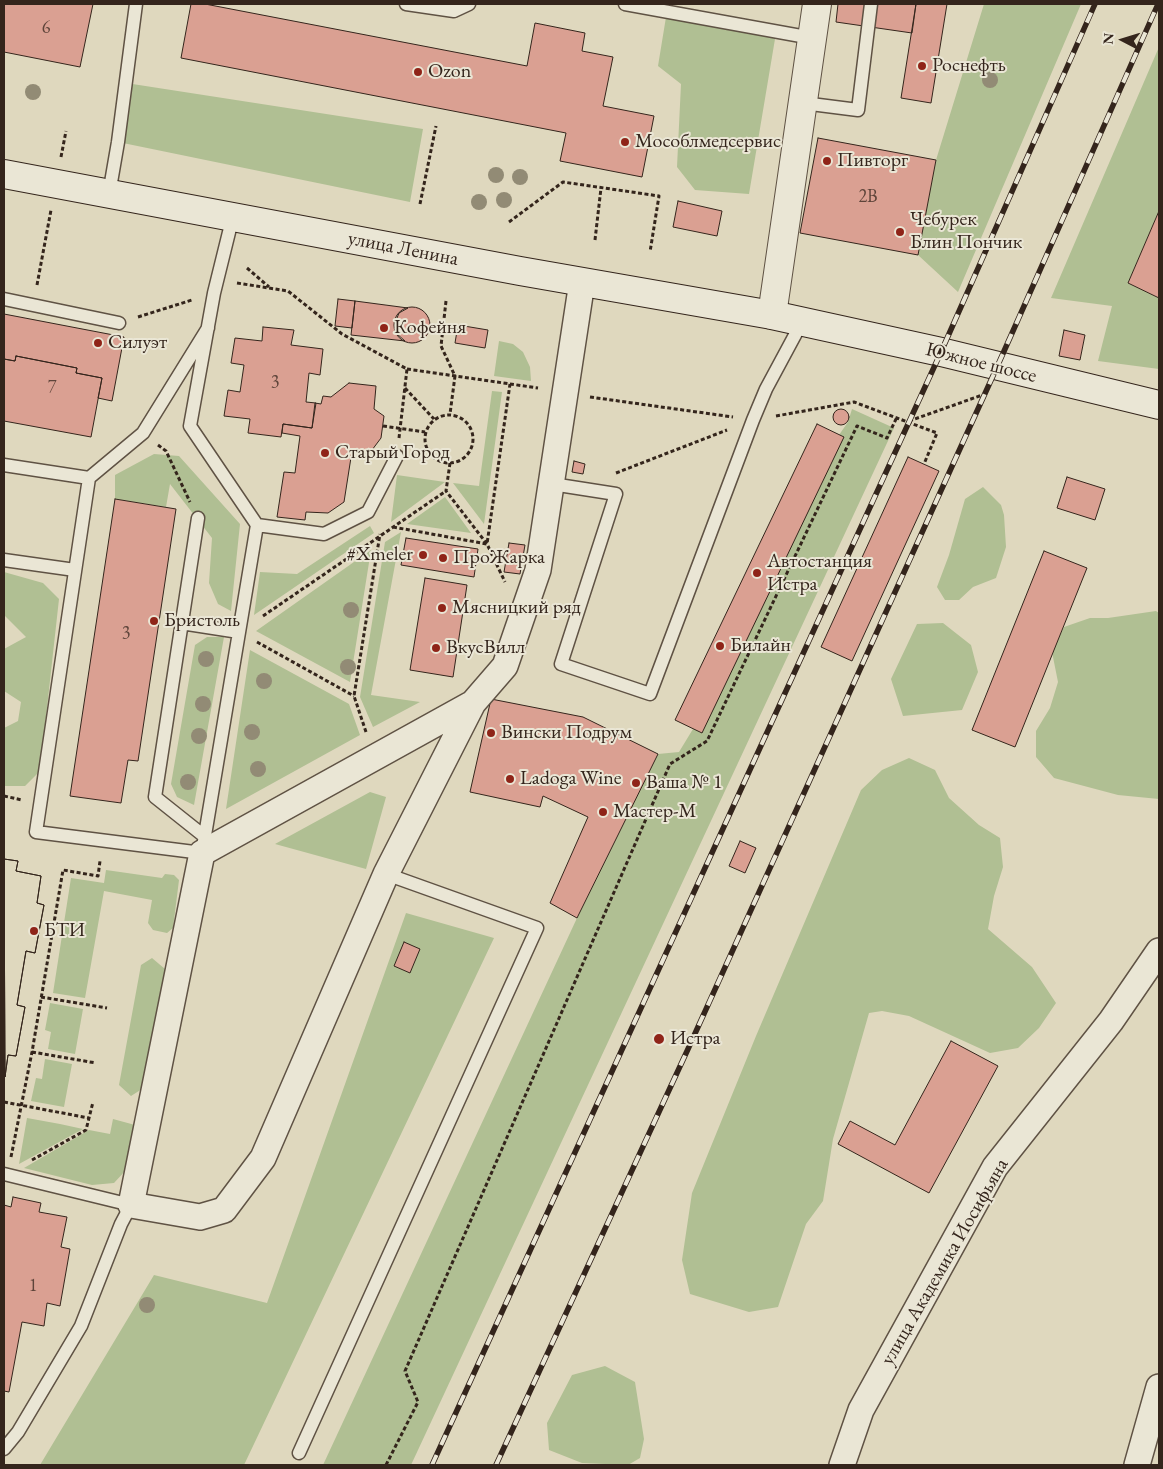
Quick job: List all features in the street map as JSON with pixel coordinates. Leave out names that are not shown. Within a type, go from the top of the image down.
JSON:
[{"type":"main road","points":[[772,315],[817,4]]},
{"type":"main road","name":"улица Ленина","points":[[4,174],[802,322]]},
{"type":"main road","name":"Южное шоссе","points":[[802,322],[1159,405]]},
{"type":"street","points":[[473,703],[203,844],[131,1205],[200,1217],[224,1210],[263,1158],[386,874],[473,703],[505,666],[538,570],[582,282]]},
{"type":"street","name":"улица Академика Иосифьяна","points":[[842,1465],[861,1410],[995,1166],[1111,1021],[1159,951]]},
{"type":"street","points":[[1137,1465],[1159,1387]]},
{"type":"lane","points":[[109,194],[118,142],[136,4]]},
{"type":"lane","points":[[406,4],[454,11],[469,4]]},
{"type":"lane","points":[[625,4],[812,38]]},
{"type":"lane","points":[[803,103],[858,110],[871,4]]},
{"type":"lane","points":[[203,844],[257,526],[190,426],[214,293],[233,216]]},
{"type":"lane","points":[[4,299],[119,323]]},
{"type":"lane","points":[[552,484],[616,494],[561,664],[650,694],[753,420],[766,389],[802,322]]},
{"type":"lane","points":[[203,844],[36,832],[89,478],[143,433],[208,328]]},
{"type":"lane","points":[[257,526],[324,534],[368,512],[397,456]]},
{"type":"lane","points":[[4,465],[89,478]]},
{"type":"lane","points":[[198,518],[156,797],[203,844]]},
{"type":"lane","points":[[4,560],[75,570]]},
{"type":"lane","points":[[181,623],[239,632]]},
{"type":"lane","points":[[299,1453],[537,928],[386,874]]},
{"type":"lane","points":[[4,1449],[18,1432],[81,1326],[121,1224],[131,1205],[6,1174]]},
{"type":"path","points":[[420,204],[436,126]]},
{"type":"path","points":[[509,222],[563,182],[659,196],[650,252]]},
{"type":"path","points":[[595,240],[601,188]]},
{"type":"path","points":[[34,305],[47,228]]},
{"type":"path","points":[[247,268],[269,287]]},
{"type":"path","points":[[119,323],[214,293],[233,283],[269,287],[288,291],[342,334],[407,369],[538,388]]},
{"type":"path","points":[[446,300],[441,346],[455,376],[450,414]]},
{"type":"path","points":[[397,456],[407,369]]},
{"type":"path","points":[[487,544],[510,384]]},
{"type":"path","points":[[405,388],[434,419]]},
{"type":"path","points":[[908,421],[993,392]]},
{"type":"path","points":[[587,396],[753,420]]},
{"type":"path","points":[[578,487],[753,420],[854,402],[936,433],[924,464]]},
{"type":"path","points":[[450,414],[465,421],[473,435],[469,452],[458,462],[450,463],[435,459],[430,454],[426,447],[425,432],[434,419],[450,414]]},
{"type":"path","points":[[386,1465],[418,1402],[405,1371],[670,764],[707,741],[857,426],[887,438],[896,419]]},
{"type":"path","points":[[383,426],[425,432]]},
{"type":"path","points":[[143,433],[166,451],[198,518]]},
{"type":"path","points":[[450,463],[446,490],[487,544],[506,583]]},
{"type":"path","points":[[354,696],[239,632],[446,490]]},
{"type":"path","points":[[367,737],[354,696],[380,535],[368,512]]},
{"type":"path","points":[[392,527],[487,544]]},
{"type":"path","points":[[6,1174],[22,1106],[63,870],[98,876]]},
{"type":"path","points":[[41,997],[107,1008]]},
{"type":"path","points":[[32,1052],[96,1063]]},
{"type":"path","points":[[4,1102],[89,1118]]},
{"type":"path","points":[[6,1174],[86,1130],[93,1102]]},
{"type":"green space","points":[[984,4],[1081,4],[958,292],[918,255],[936,160]]},
{"type":"green space","points":[[667,11],[776,33],[749,194],[695,190],[677,167],[681,84],[658,66]]},
{"type":"green space","points":[[1159,47],[1159,211],[1128,283],[1159,298],[1159,369],[1098,361],[1112,306],[1051,298]]},
{"type":"green space","points":[[126,83],[423,129],[410,202],[118,142]]},
{"type":"green space","points":[[499,341],[513,344],[523,352],[530,367],[531,381],[494,376]]},
{"type":"green space","points":[[492,391],[502,392],[484,524],[453,483],[479,486]]},
{"type":"green space","points":[[852,409],[894,428],[411,1465],[323,1465],[577,918],[658,754],[679,752],[693,729],[839,435],[848,422]]},
{"type":"green space","points":[[154,454],[179,456],[240,524],[231,611],[218,604],[209,583],[212,538],[170,484],[166,507],[115,499],[115,475]]},
{"type":"green space","points":[[397,475],[445,482],[391,522]]},
{"type":"green space","points":[[983,487],[1001,505],[1004,515],[1006,547],[996,578],[973,587],[959,600],[945,600],[937,587],[949,555],[965,499]]},
{"type":"green space","points":[[445,497],[471,533],[407,524]]},
{"type":"green space","points":[[370,526],[374,533],[254,615],[260,572],[297,574]]},
{"type":"green space","points":[[401,532],[371,695],[420,702],[373,727],[360,697],[385,542]]},
{"type":"green space","points":[[371,550],[350,682],[256,631]]},
{"type":"green space","points":[[4,572],[43,583],[59,599],[40,771],[25,786],[4,786],[4,728],[18,721],[21,702],[4,691],[4,649],[26,637],[4,615]]},
{"type":"green space","points":[[1156,611],[1159,613],[1159,799],[1118,795],[1054,778],[1036,757],[1036,731],[1050,708],[1058,682],[1052,652],[1064,627],[1090,618],[1108,618]]},
{"type":"green space","points":[[943,623],[971,645],[978,672],[962,710],[903,716],[891,679],[917,624]]},
{"type":"green space","points":[[207,637],[224,637],[194,805],[177,797],[171,784],[195,645]]},
{"type":"green space","points":[[250,650],[349,704],[360,735],[226,809]]},
{"type":"green space","points":[[909,758],[935,770],[949,798],[979,825],[1000,838],[1003,867],[994,896],[988,929],[1032,967],[1056,1003],[1039,1028],[1018,1048],[990,1053],[909,1016],[882,1011],[869,1013],[833,1139],[823,1201],[806,1224],[778,1307],[749,1312],[690,1294],[682,1260],[692,1193],[756,1036],[861,790],[882,770]]},
{"type":"green space","points":[[370,792],[386,797],[366,869],[275,844]]},
{"type":"green space","points":[[106,870],[162,878],[165,874],[174,875],[179,880],[173,928],[167,933],[153,930],[148,923],[152,900],[104,891],[85,998],[53,993],[71,878],[104,883]]},
{"type":"green space","points":[[406,913],[494,938],[244,1465],[40,1465],[154,1275],[267,1303]]},
{"type":"green space","points":[[152,958],[165,969],[142,1089],[131,1096],[119,1085],[141,965]]},
{"type":"green space","points":[[50,1003],[83,1009],[75,1054],[48,1049],[51,1032],[45,1030]]},
{"type":"green space","points":[[45,1059],[72,1064],[64,1107],[31,1101],[36,1078],[42,1079]]},
{"type":"green space","points":[[27,1118],[60,1124],[83,1129],[19,1164]]},
{"type":"green space","points":[[113,1119],[135,1125],[126,1170],[114,1183],[92,1185],[24,1168],[89,1130],[110,1134]]},
{"type":"green space","points":[[605,1366],[635,1382],[644,1439],[640,1458],[628,1465],[582,1463],[549,1450],[547,1423],[572,1375]]},
{"type":"building","points":[[4,4],[93,4],[80,67],[4,52]]},
{"type":"building","points":[[191,4],[205,4],[527,66],[535,23],[585,33],[582,51],[613,57],[603,106],[654,116],[642,177],[560,161],[566,133],[181,58]]},
{"type":"building","points":[[838,4],[916,4],[912,33],[836,22]]},
{"type":"building","name":"Роснефть","points":[[916,4],[947,4],[931,103],[901,98]]},
{"type":"building","points":[[818,138],[936,160],[918,255],[800,233]]},
{"type":"building","points":[[678,201],[722,211],[717,236],[673,227]]},
{"type":"building","points":[[1159,211],[1159,298],[1128,283]]},
{"type":"building","points":[[338,299],[355,301],[352,328],[335,326]]},
{"type":"building","points":[[355,301],[408,308],[399,313],[395,323],[397,334],[405,341],[351,335]]},
{"type":"building","points":[[412,307],[425,312],[430,325],[425,338],[412,343],[399,338],[394,325],[399,312]]},
{"type":"building","points":[[4,314],[124,337],[112,401],[98,398],[102,378],[76,373],[77,368],[16,356],[15,361],[4,359]]},
{"type":"building","points":[[458,325],[488,330],[485,348],[455,343]]},
{"type":"building","points":[[263,327],[294,330],[291,345],[323,349],[320,375],[309,373],[306,402],[316,403],[312,428],[283,424],[281,437],[248,433],[250,419],[224,416],[228,390],[240,392],[244,365],[231,363],[235,338],[262,341]]},
{"type":"building","points":[[1064,330],[1085,335],[1080,360],[1059,356]]},
{"type":"building","points":[[16,356],[77,368],[76,373],[102,378],[91,437],[4,421],[4,359],[15,361]]},
{"type":"building","name":"Старый Город","points":[[349,383],[376,386],[374,409],[384,416],[381,438],[369,454],[352,451],[344,502],[328,513],[306,512],[305,520],[277,517],[284,472],[295,473],[300,436],[282,433],[283,424],[312,428],[315,403],[321,404],[323,396],[331,397]]},
{"type":"building","points":[[838,409],[844,409],[849,414],[847,423],[838,425],[833,420],[833,414]]},
{"type":"building","points":[[817,424],[844,437],[702,733],[675,720]]},
{"type":"building","points":[[908,457],[939,471],[852,661],[821,647]]},
{"type":"building","points":[[574,461],[585,464],[583,474],[572,472]]},
{"type":"building","points":[[1067,477],[1105,489],[1095,520],[1057,508]]},
{"type":"building","points":[[115,499],[176,509],[138,761],[128,760],[121,803],[70,796]]},
{"type":"building","points":[[406,538],[478,549],[474,577],[401,565]]},
{"type":"building","points":[[509,543],[525,545],[520,574],[504,572]]},
{"type":"building","points":[[1044,551],[1087,568],[1015,747],[972,730]]},
{"type":"building","points":[[425,578],[467,585],[453,677],[410,670]]},
{"type":"building","name":"Мастер-М","points":[[491,699],[583,717],[658,754],[577,918],[550,903],[588,817],[543,796],[540,807],[470,792]]},
{"type":"building","points":[[740,841],[756,848],[745,873],[729,866]]},
{"type":"building","points":[[4,859],[18,861],[16,871],[41,876],[37,903],[44,905],[35,953],[26,951],[17,1005],[25,1007],[16,1056],[8,1055],[5,1077]]},
{"type":"building","points":[[4,859],[18,861],[16,871],[41,876],[37,903],[44,905],[35,953],[26,951],[17,1005],[25,1007],[16,1056],[8,1055],[5,1077]]},
{"type":"building","points":[[404,942],[420,949],[410,973],[394,966]]},
{"type":"building","points":[[951,1041],[998,1066],[929,1193],[838,1144],[850,1121],[895,1145]]},
{"type":"building","points":[[13,1197],[41,1203],[39,1212],[67,1217],[61,1247],[70,1249],[60,1306],[47,1303],[44,1326],[22,1322],[9,1392],[4,1391],[4,1205],[11,1207]]},
{"type":"railway","points":[[432,1465],[941,352],[1095,4]]},
{"type":"railway","points":[[496,1465],[688,1049],[997,367],[1158,4]]},
{"type":"place","name":"Роснефть","points":[[922,66]]},
{"type":"place","name":"Ozon","points":[[418,72]]},
{"type":"place","name":"Мособлмедсервис","points":[[625,142]]},
{"type":"place","name":"Пивторг","points":[[827,161]]},
{"type":"place","name":"Чебурек Блин Пончик","points":[[900,232]]},
{"type":"place","name":"Кофейня","points":[[384,328]]},
{"type":"place","name":"Силуэт","points":[[98,343]]},
{"type":"place","name":"Старый Город","points":[[325,453]]},
{"type":"place","name":"#Xmeler","points":[[423,555]]},
{"type":"place","name":"ПроЖарка","points":[[443,558]]},
{"type":"place","name":"Автостанция Истра","points":[[757,573]]},
{"type":"place","name":"Мясницкий ряд","points":[[442,608]]},
{"type":"place","name":"Бристоль","points":[[154,621]]},
{"type":"place","name":"Билайн","points":[[720,646]]},
{"type":"place","name":"ВкусВилл","points":[[436,648]]},
{"type":"place","name":"Вински Подрум","points":[[491,733]]},
{"type":"place","name":"Ladoga Wine","points":[[510,779]]},
{"type":"place","name":"Ваша № 1","points":[[636,783]]},
{"type":"place","name":"Мастер-М","points":[[603,812]]},
{"type":"place","name":"БТИ","points":[[34,931]]},
{"type":"place","name":"Истра","points":[[659,1039]]}]
